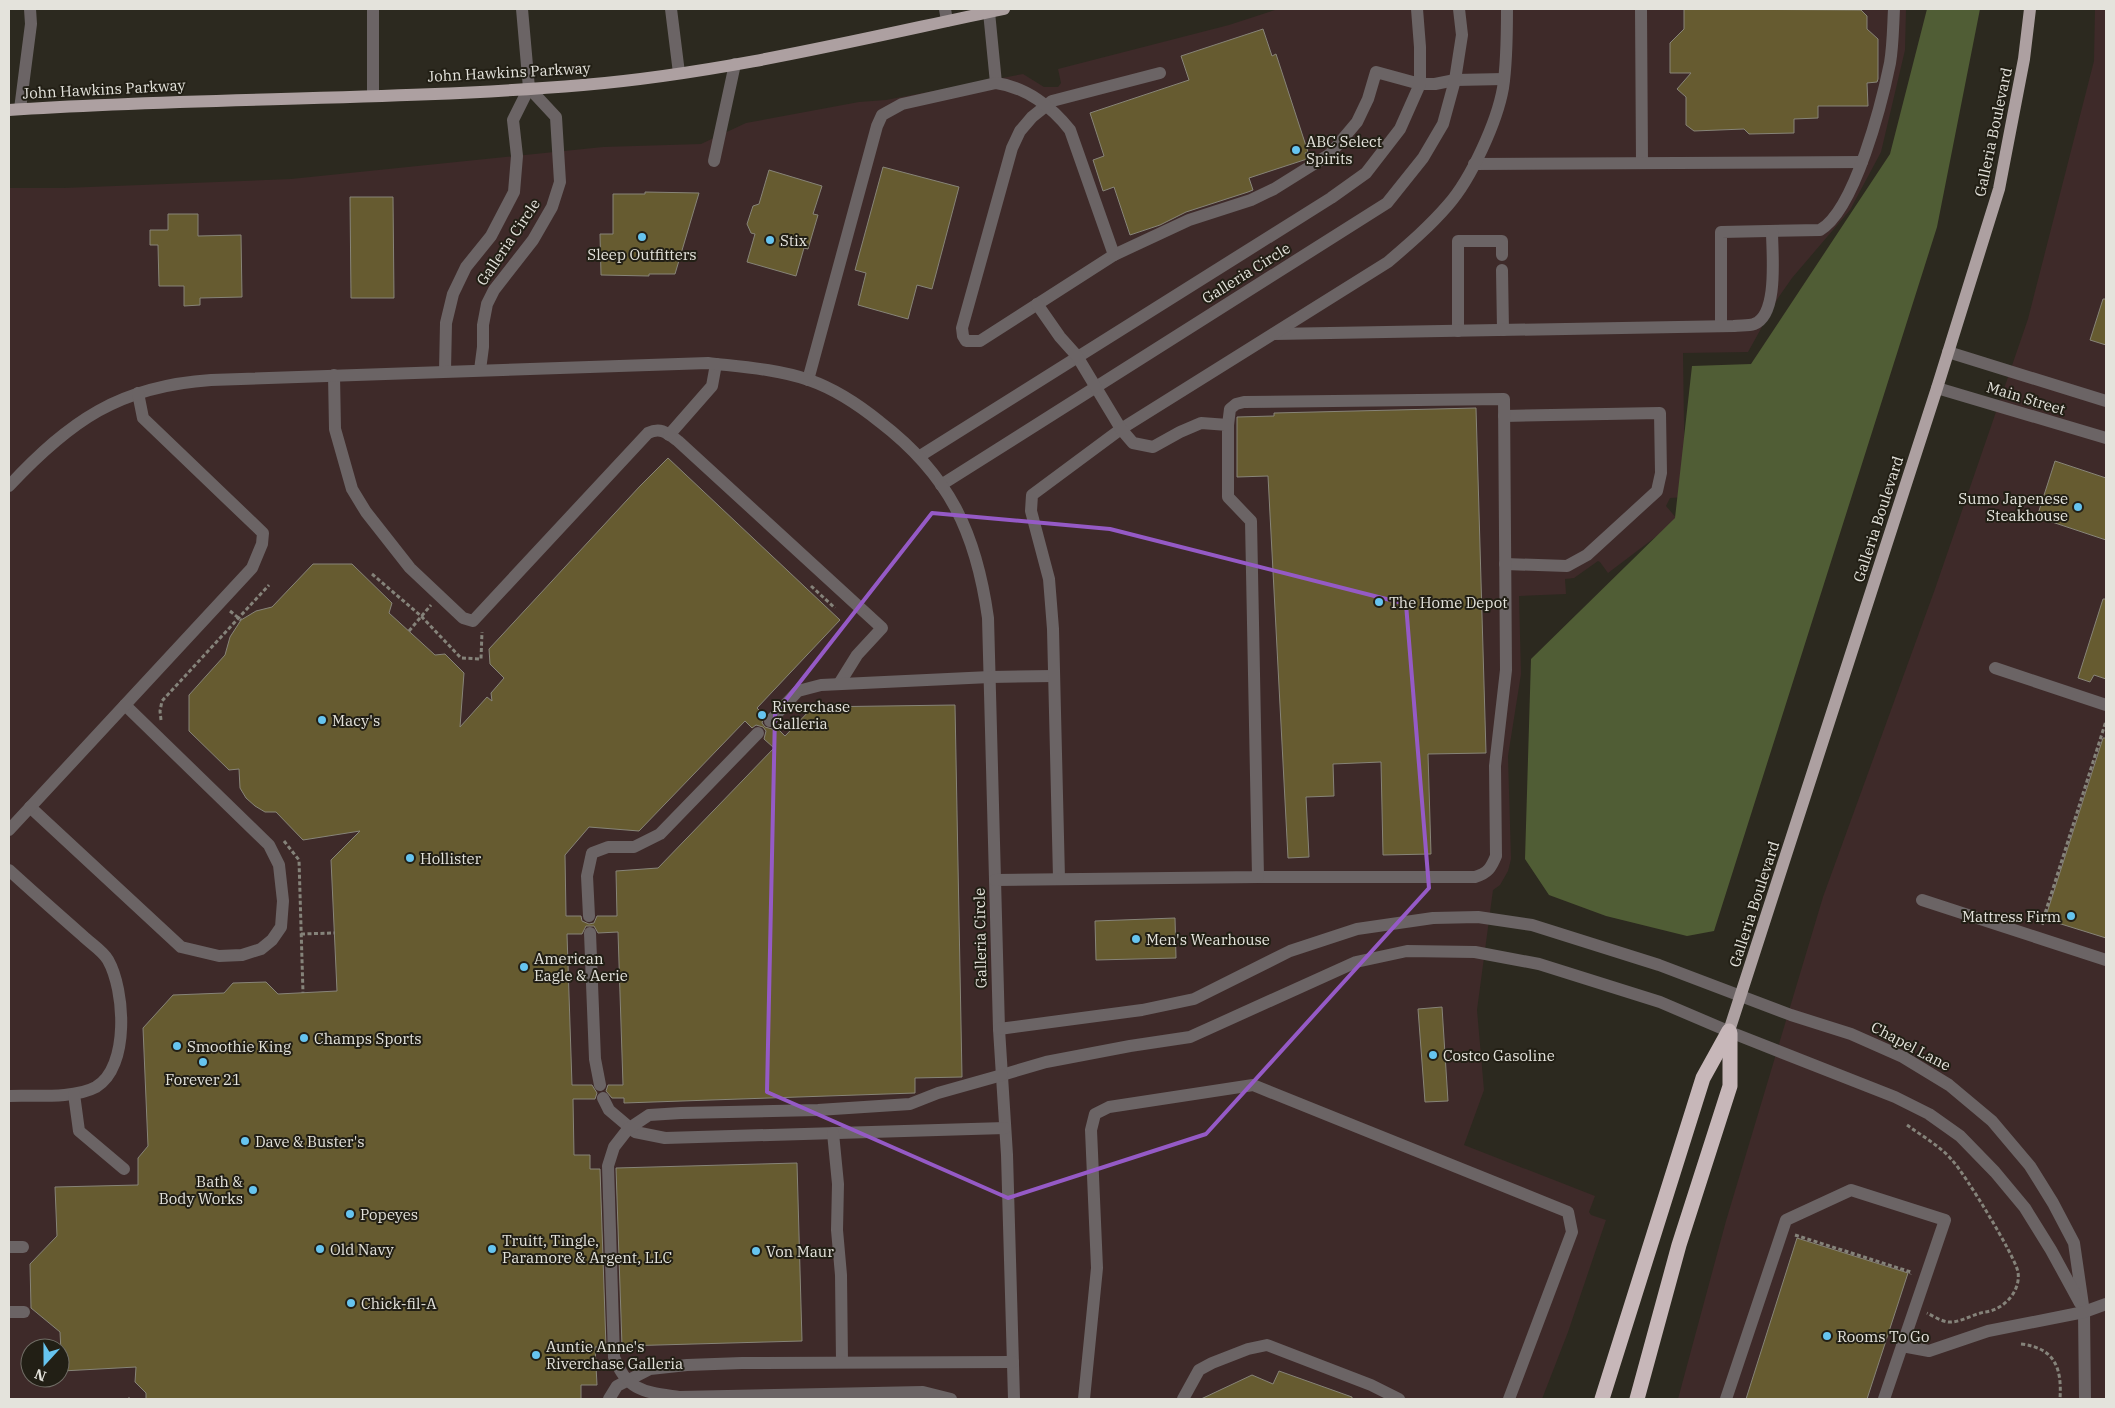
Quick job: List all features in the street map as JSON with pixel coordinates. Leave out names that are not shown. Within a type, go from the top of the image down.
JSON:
[{"type":"highway","points":[[1602,1399],[1704,1078],[1730,1031]]},
{"type":"highway","points":[[1637,1399],[1679,1246],[1730,1086],[1730,1031]]},
{"type":"main road","name":"John Hawkins Parkway","points":[[14,109],[584,85],[735,64],[946,15],[1004,9]]},
{"type":"main road","name":"Galleria Boulevard","points":[[1730,1031],[1937,388],[1999,189],[2024,59],[2030,9]]},
{"type":"street","points":[[14,109],[28,44],[31,24],[30,9]]},
{"type":"street","points":[[373,9],[373,95]]},
{"type":"street","points":[[522,9],[529,88]]},
{"type":"street","points":[[671,9],[679,73]]},
{"type":"street","name":"Galleria Circle","points":[[920,456],[1330,198],[1366,173],[1400,129],[1420,84],[1420,47],[1416,9]]},
{"type":"street","name":"Galleria Circle","points":[[941,485],[1387,203],[1424,158],[1443,124],[1456,80],[1462,35],[1459,9]]},
{"type":"street","points":[[1059,878],[1050,581],[1031,511],[1032,495],[1121,429],[1388,262],[1424,232],[1450,203],[1490,133],[1504,79],[1508,9]]},
{"type":"street","points":[[1641,9],[1642,163]]},
{"type":"street","points":[[1721,326],[1721,232],[1820,230],[1828,226],[1837,214],[1868,149],[1890,62],[1894,9]]},
{"type":"street","points":[[989,12],[996,83]]},
{"type":"street","points":[[714,161],[735,64]]},
{"type":"street","points":[[1160,73],[1062,98],[1045,105],[1020,131],[1012,148],[962,328],[966,341],[980,341],[1114,255],[1189,220],[1251,200],[1274,189],[1330,154],[1357,122],[1368,99],[1376,72],[1420,84],[1435,84],[1456,80],[1504,79]]},
{"type":"street","points":[[808,380],[882,115],[902,104],[996,83],[1010,85],[1045,105],[1058,115],[1070,130],[1114,255]]},
{"type":"street","name":"Galleria Circle","points":[[445,371],[446,323],[453,294],[466,267],[491,236],[514,192],[517,156],[513,120],[529,88],[556,117],[560,182],[552,206],[538,231],[494,290],[487,304],[483,325],[480,370]]},
{"type":"street","points":[[1474,164],[1862,162]]},
{"type":"street","points":[[1274,334],[1755,324],[1764,316],[1771,300],[1772,231]]},
{"type":"street","points":[[1458,331],[1458,242],[1502,241],[1502,255]]},
{"type":"street","points":[[1502,270],[1503,330]]},
{"type":"street","points":[[1038,304],[1060,338],[1077,356],[1121,429],[1133,443],[1152,447],[1201,423],[1228,426]]},
{"type":"street","name":"Main Street","points":[[1948,352],[2106,401]]},
{"type":"street","points":[[669,435],[712,386],[716,364]]},
{"type":"street","name":"Galleria Circle","points":[[9,486],[56,440],[84,418],[125,397],[183,382],[445,371],[716,364],[765,369],[808,380],[861,406],[906,442],[920,456],[950,497],[966,529],[978,563],[988,618],[999,1029],[1005,1128],[1014,1399]]},
{"type":"street","points":[[334,375],[335,429],[352,489],[384,536],[410,568],[463,618],[473,621],[648,433],[655,430],[663,431],[678,441],[882,628],[856,655],[839,684]]},
{"type":"street","name":"Main Street","points":[[1937,388],[2106,438]]},
{"type":"street","points":[[9,830],[252,568],[262,544],[263,533],[143,418],[138,393]]},
{"type":"street","points":[[995,880],[1059,878],[1475,877],[1485,874],[1491,868],[1496,856],[1495,766],[1506,670],[1504,399],[1244,402],[1236,404],[1230,409],[1228,426],[1228,498],[1250,521],[1258,877]]},
{"type":"street","points":[[1504,416],[1660,414],[1661,473],[1657,491],[1587,555],[1567,566],[1505,564]]},
{"type":"street","points":[[1995,668],[2106,704]]},
{"type":"street","points":[[770,721],[798,691],[821,685],[1054,676]]},
{"type":"street","points":[[30,808],[181,947],[219,956],[242,955],[261,950],[272,940],[281,927],[284,901],[278,865],[269,845],[125,705]]},
{"type":"street","points":[[589,916],[587,876],[592,852],[608,847],[634,847],[660,834],[758,733]]},
{"type":"street","points":[[9,870],[107,958],[116,980],[122,1006],[121,1040],[111,1071],[96,1087],[74,1094],[9,1096]]},
{"type":"street","points":[[1922,900],[2106,960]]},
{"type":"street","name":"Chapel Lane","points":[[999,1029],[1142,1010],[1194,999],[1290,951],[1357,929],[1433,918],[1478,917],[1532,925],[1659,965],[1791,1015],[1851,1034],[1904,1057],[1949,1085],[1992,1122],[2030,1166],[2054,1203],[2074,1243],[2084,1312],[2085,1399]]},
{"type":"street","points":[[590,933],[595,1059],[600,1085]]},
{"type":"street","name":"Chapel Lane","points":[[951,1399],[923,1392],[679,1397],[646,1392],[631,1384],[620,1372],[614,1357],[608,1166],[614,1147],[628,1129],[649,1115],[681,1112],[818,1110],[910,1104],[938,1093],[1056,1060],[1190,1037],[1356,962],[1407,951],[1475,952],[1539,964],[1660,1002],[1895,1097],[1928,1114],[1960,1136],[1995,1172],[2025,1208],[2051,1250],[2084,1312]]},
{"type":"street","points":[[1084,1399],[1096,1268],[1091,1130],[1095,1114],[1109,1107],[1253,1085],[1568,1212],[1572,1232],[1509,1399]]},
{"type":"street","points":[[74,1094],[79,1131],[124,1169]]},
{"type":"street","points":[[604,1098],[609,1110],[635,1132],[665,1138],[1005,1128]]},
{"type":"street","points":[[833,1133],[838,1184],[837,1230],[841,1275],[842,1362]]},
{"type":"street","points":[[1726,1399],[1786,1220],[1851,1190],[1945,1220],[1884,1399]]},
{"type":"street","points":[[9,1247],[22,1247]]},
{"type":"street","points":[[1902,1346],[1929,1352],[1988,1331],[2084,1312],[2106,1304]]},
{"type":"street","points":[[9,1312],[24,1312]]},
{"type":"street","points":[[1183,1399],[1199,1370],[1248,1349],[1267,1345],[1371,1385],[1399,1399]]},
{"type":"street","points":[[609,1399],[617,1386],[650,1369],[687,1365],[842,1362],[1013,1362]]},
{"type":"path","points":[[372,574],[421,616],[462,658],[481,659],[481,634],[488,626]]},
{"type":"path","points":[[806,581],[835,608]]},
{"type":"path","points":[[162,724],[160,711],[162,701],[269,585]]},
{"type":"path","points":[[409,631],[438,596]]},
{"type":"path","points":[[2051,926],[2042,924],[2106,721]]},
{"type":"path","points":[[283,839],[299,860],[303,993]]},
{"type":"path","points":[[301,934],[335,933]]},
{"type":"path","points":[[1907,1125],[1929,1140],[1952,1160],[2014,1260],[2018,1271],[2018,1280],[2010,1298],[2002,1308],[1994,1311],[1949,1322],[1914,1309]]},
{"type":"path","points":[[1792,1244],[1795,1235],[1911,1272],[1908,1280]]},
{"type":"path","points":[[2021,1344],[2035,1346],[2052,1357],[2058,1370],[2060,1399]]},
{"type":"highlighted area","points":[[932,513],[1110,529],[1406,604],[1429,888],[1206,1134],[1008,1198],[767,1092],[775,714]]},
{"type":"shaded area","name":"Riverchase Galleria","points":[[1278,9],[1906,9],[1905,50],[1881,152],[1850,210],[1792,278],[1778,298],[1748,352],[1683,353],[1685,497],[1670,498],[1666,506],[1678,520],[1608,573],[1598,561],[1574,578],[1565,579],[1566,594],[1519,596],[1521,674],[1508,756],[1511,859],[1508,871],[1500,885],[1493,890],[1477,1010],[1484,1090],[1464,1145],[1595,1196],[1589,1212],[1591,1215],[1606,1220],[1568,1332],[1542,1399],[9,1399],[9,188],[64,188],[291,179],[603,147],[701,144],[746,123],[859,102],[886,100],[1023,74],[1044,87],[1058,87],[1061,83],[1058,69],[1229,25]]},
{"type":"shaded area","points":[[2095,9],[2106,9],[2106,1399],[1678,1399],[1726,1221],[1823,897],[1935,589],[2028,319],[2094,61]]},
{"type":"green space","points":[[1927,9],[1980,9],[1937,227],[1714,931],[1687,936],[1606,916],[1549,895],[1525,859],[1531,659],[1675,518],[1692,366],[1751,364],[1890,154]]},
{"type":"building","points":[[1684,9],[1861,10],[1867,16],[1867,29],[1878,39],[1878,79],[1877,82],[1867,83],[1868,106],[1818,106],[1818,118],[1794,119],[1794,133],[1749,134],[1744,129],[1694,131],[1686,125],[1686,97],[1677,89],[1691,73],[1670,73],[1670,43],[1684,29]]},
{"type":"building","points":[[1263,29],[1272,56],[1276,54],[1308,152],[1305,153],[1307,159],[1249,178],[1253,190],[1186,212],[1160,225],[1130,235],[1114,187],[1103,191],[1093,160],[1104,156],[1090,113],[1189,80],[1181,56]]},
{"type":"building","points":[[883,167],[959,187],[932,289],[917,285],[908,319],[858,305],[866,273],[855,270]]},
{"type":"building","points":[[769,170],[822,186],[813,214],[818,215],[808,249],[804,248],[796,276],[747,262],[755,234],[751,233],[747,224],[753,206],[759,204]]},
{"type":"building","points":[[645,192],[699,193],[675,274],[649,274],[649,276],[601,275],[600,234],[613,234],[613,194],[645,194]]},
{"type":"building","points":[[350,197],[393,197],[394,298],[351,298]]},
{"type":"building","points":[[168,214],[198,214],[198,236],[241,235],[242,297],[200,298],[200,305],[184,306],[184,286],[159,286],[158,245],[150,245],[150,230],[168,230]]},
{"type":"building","points":[[2103,299],[2106,299],[2106,345],[2090,340]]},
{"type":"building","name":"The Home Depot","points":[[1476,408],[1486,753],[1428,754],[1431,854],[1383,855],[1381,762],[1333,764],[1334,796],[1306,797],[1309,857],[1288,858],[1268,476],[1237,477],[1237,417],[1274,416],[1274,413]]},
{"type":"building","points":[[668,458],[840,620],[757,708],[764,715],[762,723],[765,727],[772,729],[776,727],[785,736],[813,707],[955,705],[962,1077],[915,1078],[915,1093],[624,1103],[624,1098],[612,1098],[606,1091],[608,1085],[623,1085],[618,932],[598,933],[594,926],[586,926],[582,934],[567,934],[572,1085],[592,1085],[597,1093],[595,1099],[573,1099],[574,1155],[590,1155],[590,1169],[600,1169],[606,1347],[595,1347],[597,1385],[581,1385],[581,1399],[146,1399],[146,1393],[135,1382],[136,1367],[70,1371],[70,1338],[60,1338],[60,1332],[31,1308],[30,1264],[57,1236],[55,1187],[138,1185],[138,1158],[148,1146],[143,1028],[173,995],[224,993],[233,983],[266,982],[278,994],[337,991],[331,860],[360,831],[303,840],[276,812],[265,812],[255,806],[246,798],[240,788],[239,769],[229,770],[189,731],[189,695],[225,655],[230,637],[241,620],[256,611],[272,607],[313,564],[352,564],[392,603],[389,613],[435,655],[445,654],[464,673],[460,727],[487,697],[492,701],[491,693],[504,678],[490,664],[489,649]],"holes":[[[745,721],[752,728],[756,725],[763,727],[766,731],[764,739],[774,748],[658,868],[616,871],[617,916],[597,916],[594,923],[589,924],[582,921],[581,916],[566,916],[565,855],[589,827],[639,831]]]},
{"type":"building","points":[[2055,461],[2106,478],[2106,540],[2037,517]]},
{"type":"building","points":[[2103,599],[2106,599],[2106,679],[2094,675],[2090,682],[2078,678]]},
{"type":"building","points":[[2103,738],[2106,738],[2106,938],[2045,919]]},
{"type":"building","name":"Men's Wearhouse","points":[[1175,918],[1176,958],[1096,960],[1095,921]]},
{"type":"building","name":"Costco Gasoline","points":[[1442,1007],[1448,1101],[1425,1102],[1418,1009]]},
{"type":"building","points":[[797,1163],[802,1341],[622,1346],[616,1168]]},
{"type":"building","name":"Rooms To Go","points":[[1797,1238],[1908,1273],[1867,1399],[1746,1399]]},
{"type":"building","points":[[1279,1371],[1352,1397],[1352,1399],[1201,1399],[1252,1375],[1273,1384]]},
{"type":"place","name":"ABC Select Spirits","points":[[1296,150]]},
{"type":"place","name":"Sleep Outfitters","points":[[642,237]]},
{"type":"place","name":"Stix","points":[[770,240]]},
{"type":"place","name":"Sumo Japenese Steakhouse","points":[[2078,507]]},
{"type":"place","name":"The Home Depot","points":[[1379,602]]},
{"type":"place","name":"Riverchase Galleria","points":[[762,715]]},
{"type":"place","name":"Macy's","points":[[322,720]]},
{"type":"place","name":"Hollister","points":[[410,858]]},
{"type":"place","name":"Mattress Firm","points":[[2071,916]]},
{"type":"place","name":"Men's Wearhouse","points":[[1136,939]]},
{"type":"place","name":"American Eagle & Aerie","points":[[524,967]]},
{"type":"place","name":"Champs Sports","points":[[304,1038]]},
{"type":"place","name":"Smoothie King","points":[[177,1046]]},
{"type":"place","name":"Costco Gasoline","points":[[1433,1055]]},
{"type":"place","name":"Forever 21","points":[[203,1062]]},
{"type":"place","name":"Dave & Buster's","points":[[245,1141]]},
{"type":"place","name":"Bath & Body Works","points":[[253,1190]]},
{"type":"place","name":"Popeyes","points":[[350,1214]]},
{"type":"place","name":"Old Navy","points":[[320,1249]]},
{"type":"place","name":"Truitt, Tingle, Paramore & Argent, LLC","points":[[492,1249]]},
{"type":"place","name":"Von Maur","points":[[756,1251]]},
{"type":"place","name":"Chick-fil-A","points":[[351,1303]]},
{"type":"place","name":"Rooms To Go","points":[[1827,1336]]},
{"type":"place","name":"Auntie Anne's Riverchase Galleria","points":[[536,1355]]}]
